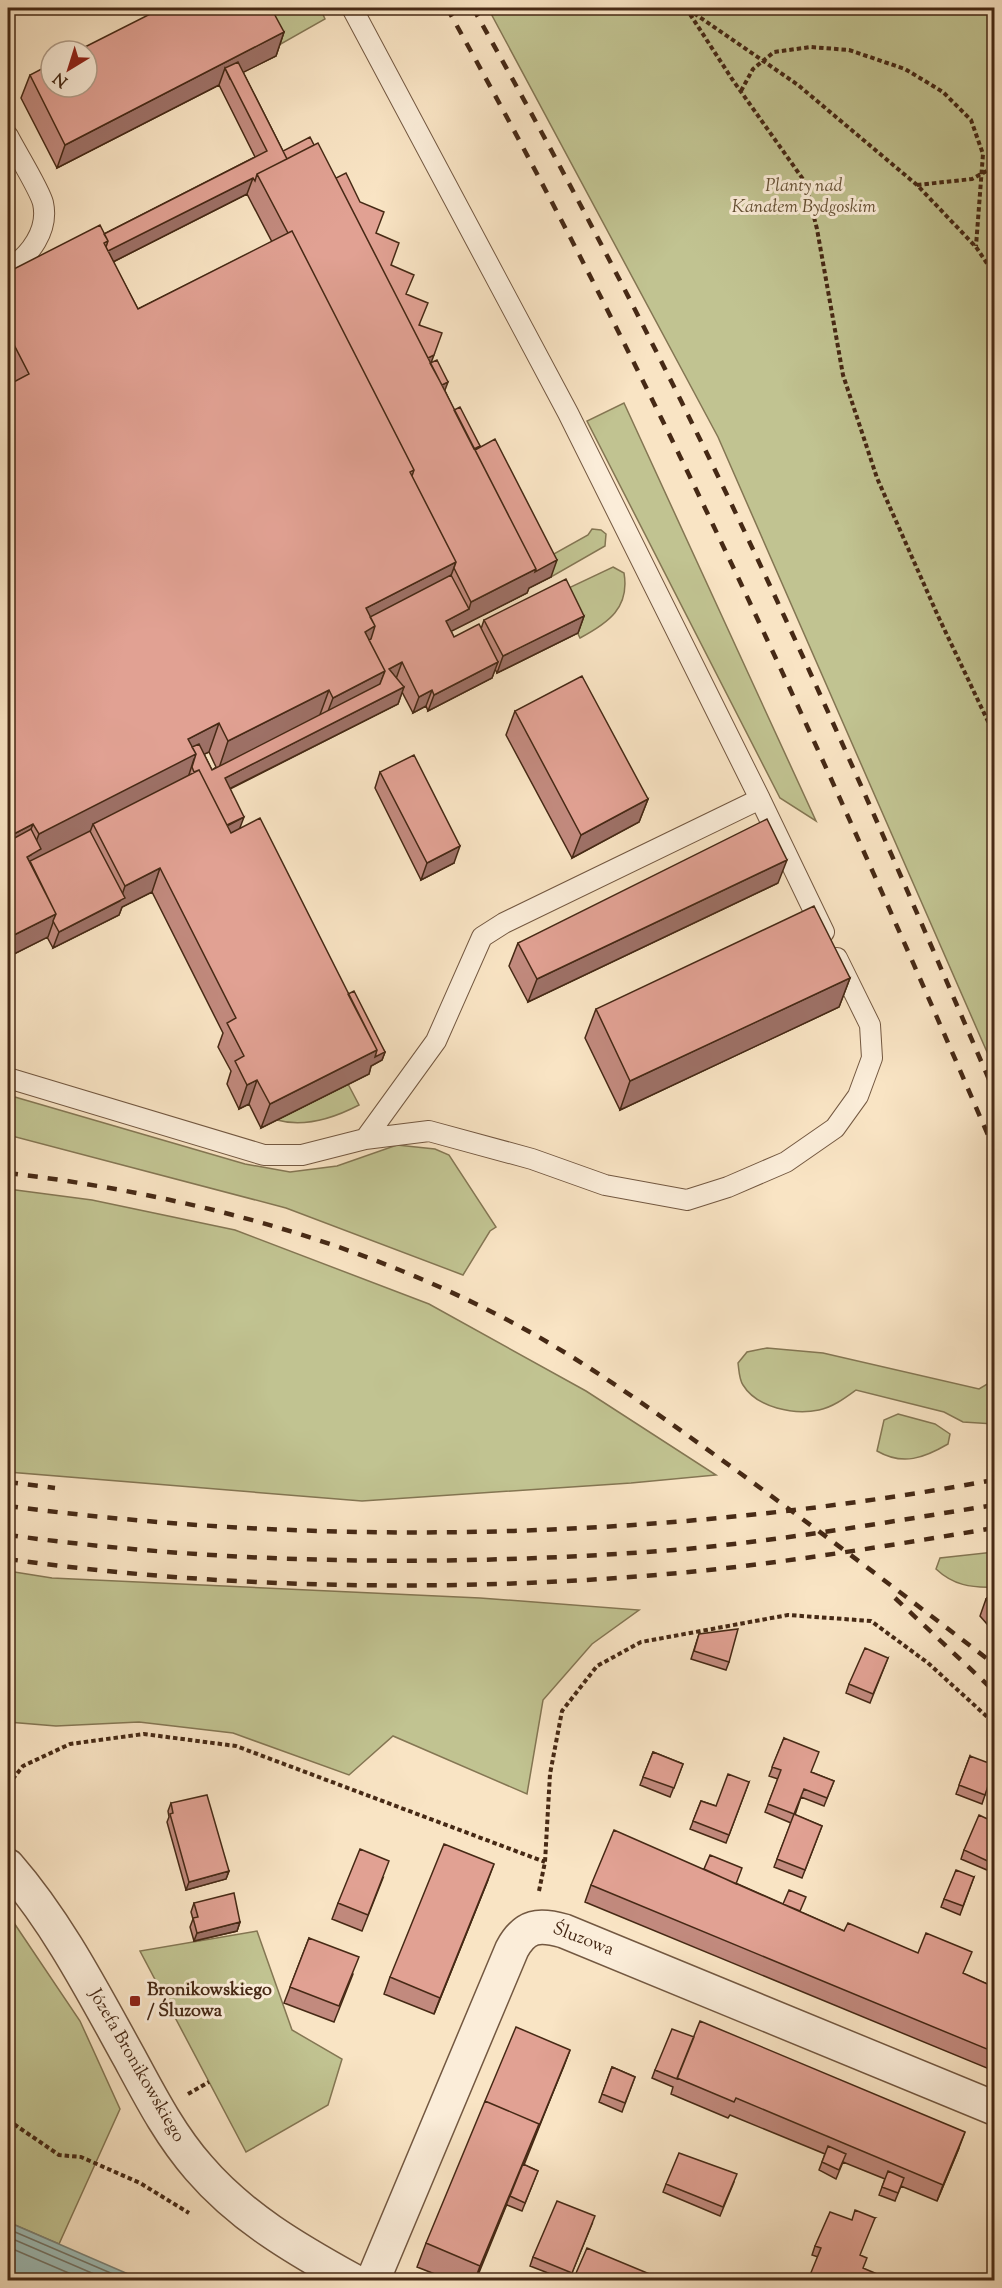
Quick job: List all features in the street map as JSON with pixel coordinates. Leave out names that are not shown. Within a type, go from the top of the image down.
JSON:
[{"type":"street","name":"Józefa Bronikowskiego","points":[[8,1866],[25,1886],[96,1996],[161,2117],[199,2169],[232,2200],[281,2239],[351,2280]]},
{"type":"street","name":"Śluzowa","points":[[373,2280],[512,1949],[524,1932],[532,1927],[545,1926],[564,1931],[994,2108]]},
{"type":"lane","points":[[8,1078],[264,1155],[302,1155],[365,1139],[429,1131],[532,1159],[605,1185],[687,1200],[728,1187],[786,1162],[835,1128],[858,1096],[872,1058],[870,1025],[760,800],[568,413],[352,8]]},
{"type":"lane","points":[[8,136],[43,203],[40,237],[19,262],[8,269]]},
{"type":"lane","points":[[365,1139],[436,1041],[482,937],[504,923],[760,800]]},
{"type":"path","points":[[686,8],[798,85],[917,185],[976,247],[994,274]]},
{"type":"path","points":[[686,8],[805,182],[817,229],[843,375],[877,478],[938,616],[994,734]]},
{"type":"path","points":[[741,91],[753,69],[774,52],[811,47],[849,50],[905,69],[943,92],[970,120],[982,154],[976,247]]},
{"type":"path","points":[[917,185],[972,178],[994,167]]},
{"type":"path","points":[[532,1927],[545,1862],[550,1774],[562,1711],[597,1666],[641,1642],[788,1615],[872,1621],[928,1663],[994,1724]]},
{"type":"path","points":[[8,1785],[23,1766],[70,1744],[144,1734],[236,1746],[545,1862]]},
{"type":"path","points":[[184,2095],[209,2082]]},
{"type":"path","points":[[8,2120],[59,2155],[81,2157],[140,2183],[188,2213],[215,2222],[232,2200]]},
{"type":"green space","points":[[251,8],[320,8],[325,19],[272,49]]},
{"type":"green space","name":"Planty nad Kanałem Bydgoskim","points":[[488,8],[994,8],[994,1068],[718,437]]},
{"type":"green space","points":[[624,403],[816,821],[780,798],[587,421]]},
{"type":"green space","points":[[592,529],[601,530],[606,534],[605,546],[551,577],[543,560],[588,535]]},
{"type":"green space","points":[[613,567],[624,573],[624,596],[620,605],[608,620],[580,638],[558,593]]},
{"type":"green space","points":[[348,1084],[359,1105],[340,1114],[309,1122],[277,1120]]},
{"type":"green space","points":[[8,1095],[245,1164],[290,1172],[337,1166],[397,1145],[435,1149],[449,1155],[496,1227],[490,1231],[463,1275],[286,1208],[8,1135]]},
{"type":"green space","points":[[8,1189],[92,1200],[235,1230],[429,1304],[586,1391],[716,1475],[362,1501],[8,1472]]},
{"type":"green space","points":[[767,1348],[823,1353],[979,1389],[994,1380],[994,1424],[963,1422],[944,1412],[856,1390],[824,1409],[799,1411],[777,1408],[749,1393],[739,1374],[738,1363],[747,1352]]},
{"type":"green space","points":[[898,1414],[935,1424],[950,1434],[948,1444],[922,1456],[905,1459],[887,1456],[877,1451],[884,1420]]},
{"type":"green space","points":[[994,1552],[994,1587],[978,1587],[956,1582],[936,1569],[940,1558]]},
{"type":"green space","points":[[8,1571],[52,1578],[480,1598],[639,1610],[592,1644],[543,1700],[527,1794],[393,1736],[349,1775],[233,1733],[139,1722],[56,1726],[8,1722]]},
{"type":"green space","points":[[8,1914],[80,2021],[120,2109],[59,2244],[8,2222]]},
{"type":"green space","points":[[257,1931],[292,2030],[342,2059],[328,2105],[246,2152],[140,1951]]},
{"type":"water","points":[[8,2222],[142,2280],[8,2280]]},
{"type":"building","points":[[162,8],[271,8],[284,32],[65,145],[42,99],[99,99],[99,40]]},
{"type":"building","points":[[238,62],[287,159],[257,174],[255,181],[253,178],[108,251],[106,247],[108,241],[104,234],[267,151],[225,68]]},
{"type":"building","points":[[39,70],[39,93],[30,75]]},
{"type":"building","points":[[310,137],[314,145],[287,159],[283,151]]},
{"type":"building","points":[[318,143],[536,569],[471,602],[454,568],[456,562],[412,476],[414,470],[292,231],[288,233],[257,174]]},
{"type":"building","points":[[346,173],[360,202],[384,212],[376,233],[399,243],[391,265],[414,275],[406,294],[428,303],[419,325],[442,333],[434,355],[428,358],[336,178]]},
{"type":"building","points":[[100,225],[108,241],[104,243],[138,309],[292,231],[414,470],[410,472],[456,562],[366,608],[375,626],[365,632],[385,671],[333,698],[329,690],[228,741],[219,723],[188,739],[196,754],[39,834],[33,824],[8,837],[8,385],[29,374],[8,333],[8,272]]},
{"type":"building","points":[[437,360],[448,382],[442,385],[430,363]]},
{"type":"building","points":[[460,407],[480,446],[474,449],[454,410]]},
{"type":"building","points":[[495,439],[557,560],[535,572],[536,569],[475,450]]},
{"type":"building","points":[[451,575],[469,609],[446,621],[454,637],[479,624],[498,662],[434,695],[432,690],[419,697],[402,662],[389,669],[404,687],[225,778],[244,817],[227,825],[199,770],[194,772],[192,767],[196,754],[192,747],[199,744],[212,770],[380,684],[385,671],[369,640],[375,626],[370,617]]},
{"type":"building","points":[[566,579],[584,616],[503,656],[484,620]]},
{"type":"building","points":[[582,676],[648,799],[581,835],[515,711]]},
{"type":"building","points":[[414,755],[460,846],[427,863],[380,772]]},
{"type":"building","points":[[199,770],[231,833],[260,818],[377,1050],[270,1104],[257,1080],[247,1085],[235,1061],[244,1056],[227,1023],[236,1018],[160,868],[125,886],[93,824]]},
{"type":"building","points":[[767,819],[787,860],[537,979],[518,943]]},
{"type":"building","points":[[31,829],[41,849],[27,857],[56,914],[8,938],[8,857],[13,849],[9,841]]},
{"type":"building","points":[[90,831],[125,898],[59,932],[53,921],[56,914],[30,861]]},
{"type":"building","points":[[8,839],[13,849],[8,852]]},
{"type":"building","points":[[814,906],[850,978],[630,1081],[596,1009]]},
{"type":"building","points":[[354,991],[385,1052],[375,1057],[377,1050],[348,994]]},
{"type":"building","points":[[994,1591],[994,1609],[986,1599]]},
{"type":"building","points":[[738,1629],[729,1662],[694,1651],[699,1634]]},
{"type":"building","points":[[865,1648],[888,1658],[873,1694],[849,1684]]},
{"type":"building","points":[[784,1738],[819,1752],[811,1772],[834,1781],[827,1798],[804,1789],[794,1814],[768,1804],[781,1770],[772,1767]]},
{"type":"building","points":[[653,1752],[683,1764],[674,1788],[643,1777]]},
{"type":"building","points":[[970,1756],[994,1765],[985,1795],[959,1785]]},
{"type":"building","points":[[728,1774],[749,1782],[729,1835],[693,1821],[701,1801],[716,1806]]},
{"type":"building","points":[[207,1795],[229,1871],[189,1882],[170,1814],[173,1813],[171,1803]]},
{"type":"building","points":[[794,1814],[822,1826],[805,1870],[777,1859]]},
{"type":"building","points":[[979,1815],[994,1822],[994,1864],[964,1850]]},
{"type":"building","points":[[614,1830],[844,1931],[848,1923],[918,1953],[926,1933],[972,1952],[963,1973],[994,1987],[994,2052],[591,1885]]},
{"type":"building","points":[[444,1844],[494,1864],[440,1998],[390,1977]]},
{"type":"building","points":[[360,1849],[389,1861],[368,1915],[338,1903]]},
{"type":"building","points":[[710,1855],[742,1868],[736,1884],[704,1869]]},
{"type":"building","points":[[956,1870],[974,1877],[963,1906],[944,1899]]},
{"type":"building","points":[[789,1890],[806,1897],[800,1911],[783,1904]]},
{"type":"building","points":[[234,1893],[240,1922],[197,1933],[193,1918],[198,1917],[194,1903]]},
{"type":"building","points":[[309,1938],[359,1957],[339,2006],[290,1987]]},
{"type":"building","points":[[700,2021],[965,2132],[943,2185],[736,2098],[734,2102],[677,2078]]},
{"type":"building","points":[[516,2027],[570,2050],[537,2131],[539,2124],[485,2101]]},
{"type":"building","points":[[672,2029],[694,2037],[677,2079],[655,2070]]},
{"type":"building","points":[[612,2067],[635,2077],[625,2103],[602,2094]]},
{"type":"building","points":[[485,2101],[539,2124],[480,2266],[426,2243]]},
{"type":"building","points":[[828,2146],[846,2154],[839,2170],[822,2162]]},
{"type":"building","points":[[679,2153],[737,2174],[723,2207],[666,2184]]},
{"type":"building","points":[[523,2164],[538,2171],[525,2203],[510,2196]]},
{"type":"building","points":[[888,2171],[904,2178],[898,2193],[882,2187]]},
{"type":"building","points":[[557,2201],[595,2216],[572,2273],[533,2257]]},
{"type":"building","points":[[855,2210],[875,2218],[860,2255],[867,2258],[863,2268],[889,2280],[808,2280],[821,2248],[815,2246],[830,2212],[852,2220]]},
{"type":"building","points":[[587,2248],[664,2280],[573,2280]]},
{"type":"railway","points":[[447,8],[523,147],[667,429],[802,715],[994,1149]]},
{"type":"railway","points":[[473,8],[632,303],[707,453],[862,787],[994,1091]]},
{"type":"railway","points":[[8,1173],[145,1195],[280,1228],[347,1250],[475,1303],[537,1336],[636,1399],[799,1516],[994,1664]]},
{"type":"railway","points":[[8,1506],[131,1520],[254,1528],[378,1532],[502,1531],[626,1525],[750,1515],[872,1500],[994,1480]]},
{"type":"railway","points":[[8,1482],[55,1488]]},
{"type":"railway","points":[[8,1535],[90,1545],[257,1557],[424,1561],[508,1559],[674,1550],[754,1542],[994,1505]]},
{"type":"railway","points":[[8,1559],[176,1577],[262,1582],[348,1585],[521,1583],[606,1579],[727,1568],[842,1553],[994,1528]]},
{"type":"railway","points":[[895,1598],[994,1691]]},
{"type":"place","name":"Bronikowskiego / Śluzowa","points":[[135,2001]]}]
